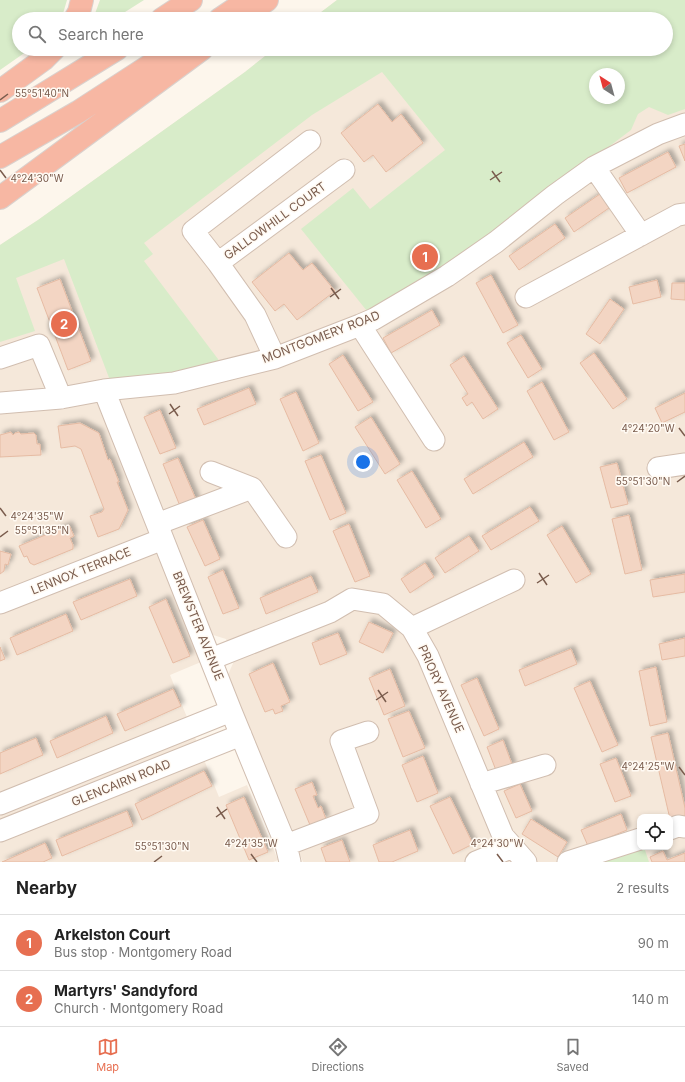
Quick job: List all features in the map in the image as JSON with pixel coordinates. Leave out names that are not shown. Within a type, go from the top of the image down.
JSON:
[{"type":"highway","points":[[79,12],[82,0]]},
{"type":"highway","points":[[173,12],[191,0]]},
{"type":"highway","points":[[230,12],[248,0]]},
{"type":"highway","points":[[251,12],[267,0]]},
{"type":"highway","points":[[0,91],[47,56]]},
{"type":"highway","points":[[0,121],[106,56]]},
{"type":"highway","points":[[0,157],[78,112],[164,56]]},
{"type":"highway","points":[[0,198],[193,56]]},
{"type":"street","name":"MONTGOMERY ROAD","points":[[0,403],[61,398],[104,390],[174,383],[275,358],[360,325],[374,319],[447,276],[496,242],[555,195],[594,167],[658,134],[685,124]]},
{"type":"street","points":[[218,263],[193,230],[310,141]]},
{"type":"street","points":[[594,167],[641,235]]},
{"type":"street","name":"GALLOWHILL COURT","points":[[275,358],[255,315],[218,263],[344,170]]},
{"type":"street","points":[[526,297],[678,215],[685,214]]},
{"type":"street","points":[[360,325],[434,440]]},
{"type":"street","points":[[0,358],[39,345],[61,398]]},
{"type":"street","name":"BREWSTER AVENUE","points":[[104,390],[288,853]]},
{"type":"street","points":[[658,468],[685,464]]},
{"type":"street","points":[[211,472],[252,488],[286,537]]},
{"type":"street","name":"LENNOX TERRACE","points":[[0,603],[160,532],[252,488]]},
{"type":"street","points":[[412,628],[514,580]]},
{"type":"street","name":"PRIORY AVENUE","points":[[211,659],[330,612],[352,599],[383,604],[412,628],[428,656],[503,836],[519,855]]},
{"type":"street","points":[[0,804],[231,711]]},
{"type":"street","points":[[288,853],[368,814],[341,741],[368,732]]},
{"type":"street","name":"GLENCAIRN ROAD","points":[[0,830],[241,735]]},
{"type":"street","points":[[481,784],[545,765]]},
{"type":"street","points":[[673,828],[678,826],[685,827]]},
{"type":"street","points":[[568,862],[637,841]]},
{"type":"street","points":[[476,862],[519,855]]},
{"type":"shaded area","points":[[337,0],[685,0],[685,862],[303,862],[227,677],[234,661],[226,639],[210,634],[201,662],[170,675],[219,797],[247,785],[278,860],[273,862],[0,862],[0,245],[38,220],[265,56],[673,56],[673,12],[321,12]]},
{"type":"green space","points":[[0,0],[67,0],[63,12],[12,12],[12,56],[20,56],[0,70]]},
{"type":"green space","points":[[100,0],[144,0],[125,12],[96,12]]},
{"type":"green space","points":[[337,0],[685,0],[685,109],[668,115],[649,107],[638,114],[631,130],[505,225],[407,291],[367,311],[301,229],[353,188],[370,209],[445,150],[382,72],[312,115],[144,243],[153,254],[144,261],[221,363],[165,375],[111,383],[64,259],[16,278],[35,331],[0,342],[0,245],[38,220],[265,56],[673,56],[673,12],[321,12]]},
{"type":"green space","points":[[637,849],[645,850],[649,862],[599,862]]},
{"type":"building","points":[[378,104],[392,122],[401,114],[423,143],[386,172],[373,155],[364,162],[341,133]]},
{"type":"building","points":[[685,144],[685,161],[679,146]]},
{"type":"building","points":[[668,152],[676,167],[627,193],[619,178]]},
{"type":"building","points":[[600,194],[609,208],[574,232],[565,218]]},
{"type":"building","points":[[555,224],[565,238],[519,270],[509,256]]},
{"type":"building","points":[[289,253],[303,270],[312,263],[335,291],[297,320],[284,304],[275,311],[252,282]]},
{"type":"building","points":[[491,275],[518,325],[503,333],[476,283]]},
{"type":"building","points":[[60,279],[91,361],[68,370],[37,288]]},
{"type":"building","points":[[657,280],[661,297],[633,304],[629,287]]},
{"type":"building","points":[[672,283],[685,283],[685,300],[671,299]]},
{"type":"building","points":[[610,299],[624,309],[600,344],[586,334]]},
{"type":"building","points":[[432,310],[440,325],[391,353],[383,338]]},
{"type":"building","points":[[521,335],[542,369],[528,378],[507,343]]},
{"type":"building","points":[[594,353],[627,399],[613,409],[580,363]]},
{"type":"building","points":[[343,355],[373,402],[358,411],[329,364]]},
{"type":"building","points":[[464,356],[498,409],[483,419],[472,402],[467,406],[462,398],[468,394],[450,365]]},
{"type":"building","points":[[542,382],[569,432],[554,440],[527,391]]},
{"type":"building","points":[[249,388],[256,404],[204,425],[197,409]]},
{"type":"building","points":[[296,392],[319,443],[303,451],[280,399]]},
{"type":"building","points":[[685,393],[685,412],[662,423],[655,408]]},
{"type":"building","points":[[160,410],[176,448],[160,454],[144,417]]},
{"type":"building","points":[[371,417],[400,464],[385,474],[355,427]]},
{"type":"building","points":[[80,423],[99,433],[108,460],[110,459],[119,482],[117,482],[128,510],[119,529],[98,537],[90,516],[102,512],[104,509],[81,449],[75,446],[61,448],[58,426]]},
{"type":"building","points":[[11,432],[13,435],[19,432],[21,434],[34,433],[36,435],[37,444],[40,444],[41,455],[0,457],[0,435]]},
{"type":"building","points":[[524,442],[533,457],[473,494],[464,479]]},
{"type":"building","points":[[321,455],[346,513],[330,520],[305,461]]},
{"type":"building","points":[[178,458],[198,504],[182,511],[163,464]]},
{"type":"building","points":[[617,463],[628,504],[611,508],[600,467]]},
{"type":"building","points":[[412,471],[441,519],[426,528],[397,480]]},
{"type":"building","points":[[530,507],[539,521],[491,550],[482,536]]},
{"type":"building","points":[[629,515],[642,570],[625,574],[612,519]]},
{"type":"building","points":[[203,520],[220,559],[205,566],[187,527]]},
{"type":"building","points":[[349,524],[370,576],[355,582],[333,531]]},
{"type":"building","points":[[69,525],[74,536],[70,538],[73,549],[34,565],[30,563],[27,556],[24,557],[19,546]]},
{"type":"building","points":[[562,526],[591,574],[576,583],[547,535]]},
{"type":"building","points":[[469,536],[479,551],[445,573],[435,558]]},
{"type":"building","points":[[0,551],[11,554],[8,565],[5,564],[4,571],[0,574]]},
{"type":"building","points":[[425,563],[434,577],[410,593],[401,579]]},
{"type":"building","points":[[223,570],[239,608],[223,614],[208,577]]},
{"type":"building","points":[[685,574],[685,592],[653,597],[650,580]]},
{"type":"building","points":[[311,576],[318,592],[266,614],[260,598]]},
{"type":"building","points":[[130,579],[137,596],[81,620],[73,602]]},
{"type":"building","points":[[166,599],[190,656],[173,663],[149,607]]},
{"type":"building","points":[[66,614],[73,631],[17,655],[10,638]]},
{"type":"building","points":[[369,622],[393,633],[383,653],[359,642]]},
{"type":"building","points":[[338,633],[347,654],[320,665],[312,643]]},
{"type":"building","points":[[685,638],[685,656],[662,660],[659,644]]},
{"type":"building","points":[[0,647],[5,659],[0,661]]},
{"type":"building","points":[[571,649],[577,664],[525,686],[519,670]]},
{"type":"building","points":[[273,663],[290,702],[281,706],[283,711],[275,714],[273,709],[265,712],[249,674]]},
{"type":"building","points":[[656,667],[667,722],[650,726],[639,671]]},
{"type":"building","points":[[390,669],[405,706],[384,715],[369,678]]},
{"type":"building","points":[[477,678],[499,729],[484,736],[461,685]]},
{"type":"building","points":[[590,681],[618,745],[602,752],[574,688]]},
{"type":"building","points":[[173,689],[181,706],[125,731],[117,714]]},
{"type":"building","points":[[409,711],[425,748],[403,757],[388,719]]},
{"type":"building","points":[[106,716],[113,733],[57,758],[50,741]]},
{"type":"building","points":[[668,733],[685,808],[685,816],[673,818],[673,814],[669,814],[651,737]]},
{"type":"building","points":[[36,738],[43,755],[0,774],[0,753]]},
{"type":"building","points":[[503,740],[513,767],[497,773],[487,747]]},
{"type":"building","points":[[423,756],[438,793],[417,802],[402,765]]},
{"type":"building","points":[[616,758],[631,796],[615,802],[600,764]]},
{"type":"building","points":[[204,771],[212,786],[142,820],[135,804]]},
{"type":"building","points":[[312,782],[317,795],[313,796],[318,808],[321,806],[326,819],[310,825],[295,789]]},
{"type":"building","points":[[520,784],[532,811],[516,818],[504,791]]},
{"type":"building","points":[[244,797],[268,852],[249,860],[226,805]]},
{"type":"building","points":[[450,797],[473,844],[453,854],[430,806]]},
{"type":"building","points":[[127,811],[133,826],[62,856],[56,840]]},
{"type":"building","points":[[621,814],[627,830],[588,846],[581,830]]},
{"type":"building","points":[[531,819],[567,842],[558,857],[522,834]]},
{"type":"building","points":[[410,830],[418,851],[392,862],[379,862],[373,845]]},
{"type":"building","points":[[342,840],[350,862],[326,862],[321,848]]},
{"type":"building","points":[[45,843],[52,858],[43,862],[2,862]]},
{"type":"building","points":[[663,851],[667,860],[685,853],[685,862],[652,862],[650,857]]},
{"type":"place","name":"Arkelston Court","points":[[425,257]]},
{"type":"place","name":"Martyrs' Sandyford","points":[[64,324]]}]
